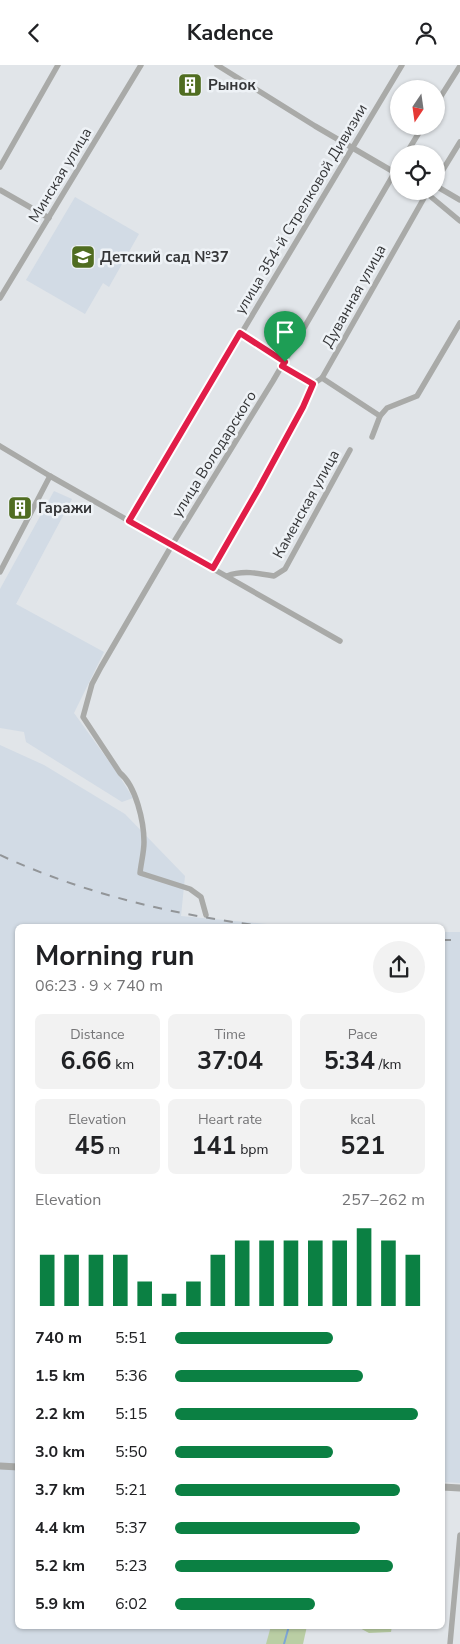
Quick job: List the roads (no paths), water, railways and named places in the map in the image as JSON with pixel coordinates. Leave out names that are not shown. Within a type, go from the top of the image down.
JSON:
[{"type":"street","points":[[0,167],[58,65]]},
{"type":"street","name":"Минская улица","points":[[0,298],[141,65]]},
{"type":"street","points":[[216,65],[390,170]]},
{"type":"street","name":"улица 354-й Стрелковой Дивизии","points":[[129,521],[402,65]]},
{"type":"street","points":[[445,90],[458,68]]},
{"type":"street","points":[[445,166],[460,142]]},
{"type":"street","name":"улица Володарского","points":[[206,915],[200,897],[190,889],[140,873],[144,841],[140,811],[128,779],[120,773],[83,717],[92,683],[172,545],[390,184]]},
{"type":"street","points":[[0,190],[49,218]]},
{"type":"street","points":[[445,191],[460,200]]},
{"type":"street","name":"Дуванная улица","points":[[313,384],[322,378],[422,200]]},
{"type":"street","points":[[435,200],[460,221]]},
{"type":"street","points":[[372,437],[380,416],[387,407],[417,396],[460,323]]},
{"type":"street","points":[[213,568],[264,480],[303,407],[313,384],[240,333]]},
{"type":"street","points":[[322,378],[380,416]]},
{"type":"street","points":[[0,446],[340,641]]},
{"type":"street","name":"Каменская улица","points":[[227,576],[236,572],[274,576],[285,569],[350,450]]},
{"type":"street","points":[[0,572],[50,476]]},
{"type":"street","points":[[0,1466],[15,1467]]},
{"type":"street","points":[[445,1487],[460,1488]]},
{"type":"street","points":[[450,1644],[460,1535]]},
{"type":"waterway","points":[[284,1644],[288,1629]]},
{"type":"railway","points":[[0,855],[63,881],[128,901],[195,916],[249,924]]},
{"type":"railway","points":[[445,940],[460,940]]},
{"type":"place","name":"Рынок","points":[[190,85]]},
{"type":"place","name":"Детский сад №37","points":[[83,257]]},
{"type":"place","name":"Гаражи","points":[[20,508]]}]
